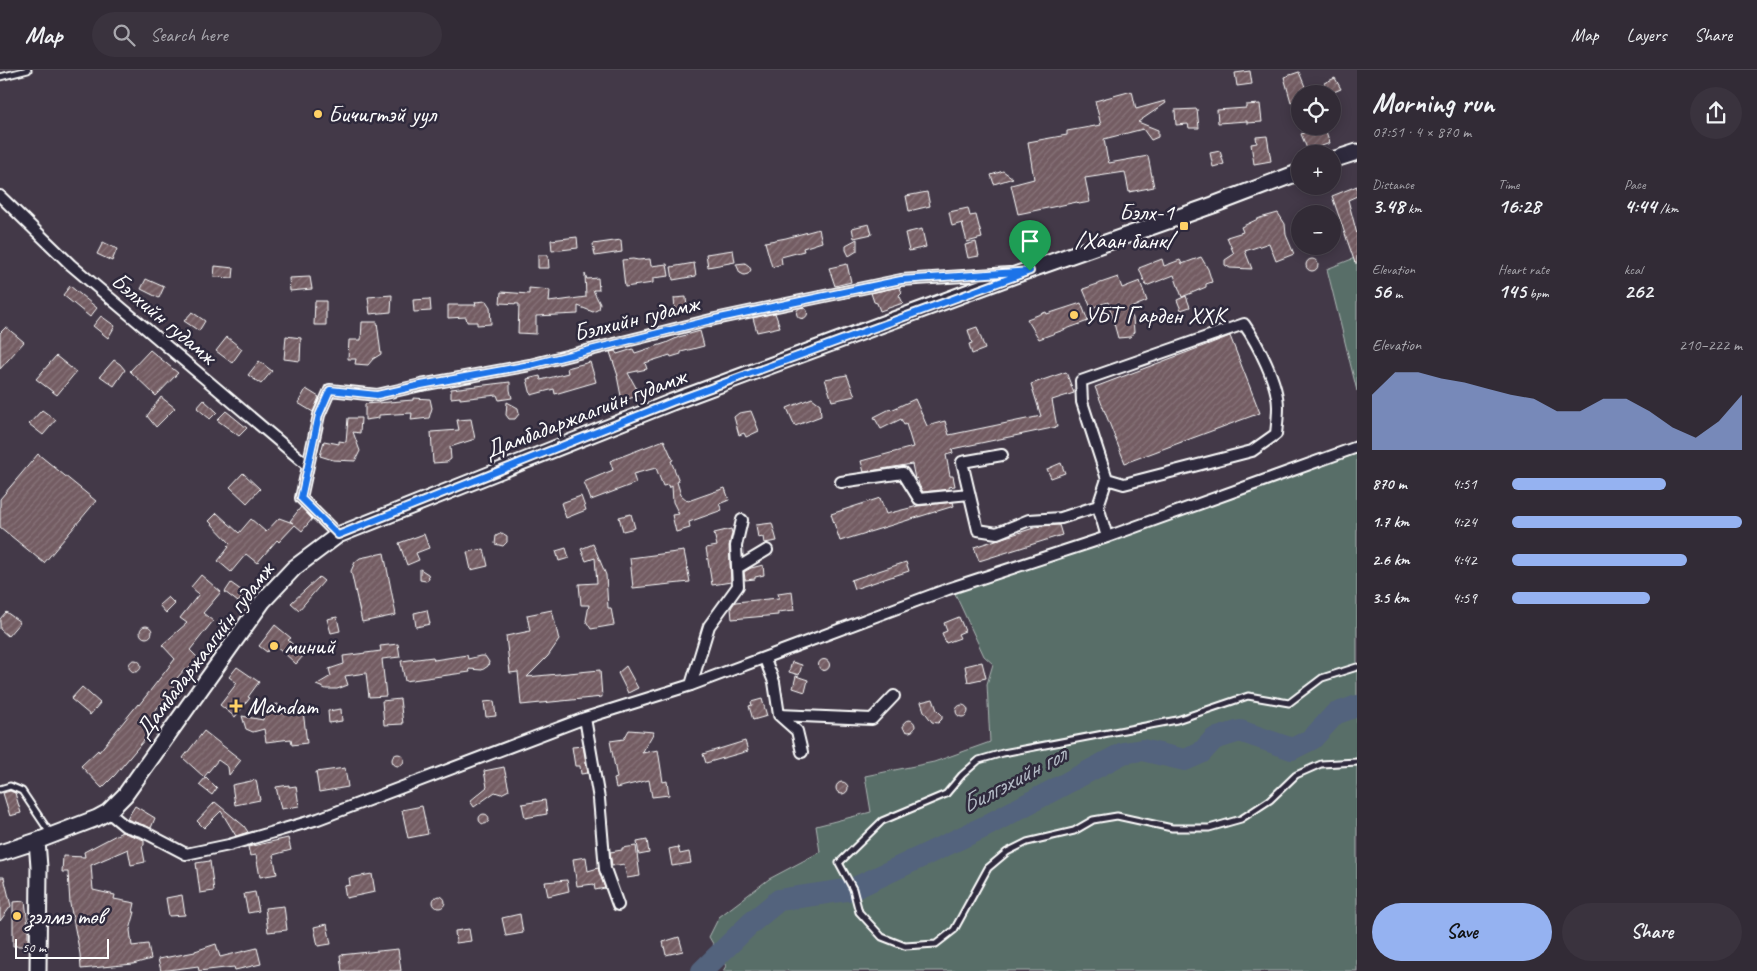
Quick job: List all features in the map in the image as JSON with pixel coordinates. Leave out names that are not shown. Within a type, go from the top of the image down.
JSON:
[{"type":"main road","points":[[1341,157],[1357,152]]},
{"type":"main road","name":"Дамбадаржаагийн гудамж","points":[[0,853],[37,841],[108,812],[125,795],[263,601],[294,568],[338,535],[672,402],[1214,206],[1291,176]]},
{"type":"main road","points":[[37,841],[39,867],[38,971]]},
{"type":"street","name":"Бэлхийн гудамж","points":[[0,196],[71,266],[307,465]]},
{"type":"street","name":"Бэлхийн гудамж","points":[[338,535],[301,498],[319,415],[330,390],[377,395],[530,365],[715,319],[901,280],[1030,271]]},
{"type":"street","points":[[1107,479],[1124,484],[1252,451],[1276,434],[1278,405],[1270,372],[1253,336],[1244,324],[1081,381],[1082,402],[1107,479],[1098,506],[1107,537]]},
{"type":"street","points":[[108,812],[125,826],[144,832],[186,854],[229,845],[318,819],[586,718],[691,685],[948,589],[1107,537],[1357,448]]},
{"type":"street","points":[[1002,455],[962,462],[978,530],[997,533],[1029,520],[1061,518],[1098,506]]},
{"type":"street","points":[[841,482],[903,473],[919,499],[969,494]]},
{"type":"street","points":[[691,685],[709,626],[738,586],[736,546],[742,520]]},
{"type":"street","points":[[737,568],[767,550]]},
{"type":"street","points":[[765,658],[774,682],[779,715],[797,731],[802,752]]},
{"type":"street","points":[[779,715],[872,718],[894,696]]},
{"type":"street","points":[[586,718],[599,799],[605,869],[618,905]]},
{"type":"lane","points":[[0,77],[28,70]]},
{"type":"lane","points":[[1357,666],[1322,678],[1289,703],[1248,696],[1177,720],[1003,753],[979,760],[962,775],[946,794],[882,821],[839,863],[853,890],[859,912],[882,937],[905,946],[936,944],[954,930],[988,868],[1007,852],[1027,842],[1074,832],[1093,820],[1117,816],[1172,828],[1209,828],[1241,819],[1270,800],[1296,775],[1321,764],[1357,762]]},
{"type":"lane","points":[[0,789],[10,786],[22,791],[52,835]]},
{"type":"green space","points":[[1357,257],[1357,391],[1327,269]]},
{"type":"green space","points":[[1357,454],[1357,971],[723,971],[726,966],[709,937],[719,917],[769,879],[820,852],[816,826],[871,812],[865,776],[934,762],[990,742],[987,684],[993,664],[984,656],[951,585]]},
{"type":"building","points":[[1250,71],[1252,84],[1237,86],[1235,73]]},
{"type":"building","points":[[1299,72],[1304,85],[1291,85],[1291,102],[1284,77]]},
{"type":"building","points":[[1335,78],[1339,85],[1325,85],[1324,83]]},
{"type":"building","points":[[1132,91],[1136,109],[1165,101],[1166,103],[1138,122],[1158,130],[1158,137],[1151,140],[1143,129],[1104,139],[1107,157],[1109,163],[1148,156],[1154,187],[1129,192],[1125,172],[1085,178],[1090,202],[1079,204],[1077,202],[1018,214],[1011,185],[1034,179],[1028,142],[1067,135],[1067,131],[1101,125],[1095,101]]},
{"type":"building","points":[[1260,104],[1262,122],[1218,123],[1217,110],[1246,108],[1246,105]]},
{"type":"building","points":[[1197,109],[1199,128],[1189,128],[1188,124],[1176,125],[1175,110]]},
{"type":"building","points":[[1301,135],[1327,135],[1330,143],[1324,145],[1306,145]]},
{"type":"building","points":[[1267,136],[1271,161],[1254,164],[1251,144],[1257,143],[1256,137]]},
{"type":"building","points":[[1220,151],[1224,164],[1213,167],[1210,153]]},
{"type":"building","points":[[1003,171],[1013,178],[994,184],[991,175]]},
{"type":"building","points":[[1357,186],[1357,196],[1348,200],[1357,234],[1357,263],[1355,263],[1341,222],[1341,205],[1335,205],[1332,196],[1341,195],[1341,192]]},
{"type":"building","points":[[927,192],[930,206],[909,211],[906,196]]},
{"type":"building","points":[[968,208],[970,216],[976,215],[982,238],[967,242],[962,223],[952,226],[949,212]]},
{"type":"building","points":[[1278,213],[1285,224],[1291,255],[1276,261],[1269,243],[1245,251],[1252,269],[1230,268],[1225,265],[1225,260],[1234,254],[1227,237],[1243,232],[1241,227],[1260,218]]},
{"type":"building","points":[[869,224],[872,234],[854,238],[852,228]]},
{"type":"building","points":[[819,229],[822,242],[803,248],[804,251],[781,257],[782,264],[772,267],[765,242]]},
{"type":"building","points":[[922,229],[926,247],[909,251],[905,233]]},
{"type":"building","points":[[577,237],[578,248],[552,251],[551,240]]},
{"type":"building","points":[[857,239],[857,251],[849,256],[846,245]]},
{"type":"building","points":[[621,240],[622,252],[595,256],[593,244]]},
{"type":"building","points":[[103,242],[117,249],[112,261],[97,254]]},
{"type":"building","points":[[976,242],[979,256],[968,258],[965,245]]},
{"type":"building","points":[[733,250],[735,262],[708,267],[706,254]]},
{"type":"building","points":[[538,255],[548,255],[549,268],[538,268]]},
{"type":"building","points":[[1201,257],[1208,269],[1212,282],[1206,284],[1206,287],[1182,297],[1174,275],[1146,286],[1139,268],[1162,259],[1164,266],[1180,260],[1182,264]]},
{"type":"building","points":[[650,259],[651,266],[667,264],[669,276],[653,278],[653,283],[625,287],[622,260]]},
{"type":"building","points":[[1312,259],[1318,265],[1312,271],[1306,265]]},
{"type":"building","points":[[694,263],[696,276],[673,280],[671,267]]},
{"type":"building","points":[[745,263],[751,270],[748,274],[744,275],[740,273],[736,264]]},
{"type":"building","points":[[847,264],[851,282],[835,286],[829,268]]},
{"type":"building","points":[[215,266],[234,268],[233,278],[214,277]]},
{"type":"building","points":[[585,274],[587,279],[598,278],[599,290],[593,290],[600,304],[599,309],[593,312],[578,306],[578,314],[536,316],[536,334],[518,333],[519,304],[500,303],[501,292],[529,294],[529,288],[550,290],[549,302],[586,297]]},
{"type":"building","points":[[310,277],[312,289],[290,291],[289,278]]},
{"type":"building","points":[[1118,277],[1122,288],[1140,281],[1147,301],[1128,309],[1133,318],[1134,332],[1130,337],[1118,338],[1108,302],[1091,308],[1083,289]]},
{"type":"building","points":[[146,279],[164,287],[159,298],[141,289]]},
{"type":"building","points":[[70,286],[97,308],[90,317],[63,295]]},
{"type":"building","points":[[899,287],[902,292],[899,295],[903,303],[880,311],[871,293]]},
{"type":"building","points":[[392,295],[391,312],[370,314],[368,297]]},
{"type":"building","points":[[1186,296],[1190,307],[1181,310],[1177,300]]},
{"type":"building","points":[[686,297],[687,309],[675,311],[674,298]]},
{"type":"building","points":[[430,299],[431,311],[414,312],[413,300]]},
{"type":"building","points":[[315,301],[326,301],[326,325],[314,325]]},
{"type":"building","points":[[486,301],[490,307],[491,324],[477,325],[477,322],[467,322],[466,317],[448,318],[448,305],[476,305],[475,302]]},
{"type":"building","points":[[1081,303],[1088,321],[1039,339],[1027,319],[1046,312],[1047,314]]},
{"type":"building","points":[[802,307],[808,313],[802,319],[796,313]]},
{"type":"building","points":[[192,312],[205,321],[199,331],[184,321]]},
{"type":"building","points":[[775,313],[780,327],[757,332],[753,318]]},
{"type":"building","points":[[101,316],[115,326],[108,338],[93,326]]},
{"type":"building","points":[[362,322],[377,322],[381,354],[368,365],[355,364],[356,359],[348,359],[349,340],[361,340]]},
{"type":"building","points":[[6,327],[24,342],[0,369],[0,333]]},
{"type":"building","points":[[977,327],[985,349],[972,354],[969,344],[972,343],[968,330]]},
{"type":"building","points":[[700,331],[704,346],[645,363],[647,369],[628,373],[640,395],[622,401],[618,376],[610,352],[615,351],[617,354],[633,349],[635,353]]},
{"type":"building","points":[[286,336],[301,338],[300,361],[284,359]]},
{"type":"building","points":[[1230,336],[1260,413],[1125,463],[1095,387]]},
{"type":"building","points":[[227,337],[242,349],[232,363],[216,351]]},
{"type":"building","points":[[150,350],[178,373],[156,396],[130,371]]},
{"type":"building","points":[[56,356],[76,372],[57,395],[36,379]]},
{"type":"building","points":[[114,360],[125,370],[114,386],[100,376]]},
{"type":"building","points":[[259,361],[272,371],[261,384],[248,375]]},
{"type":"building","points":[[590,362],[596,382],[555,394],[554,389],[531,395],[527,379],[540,376],[541,380],[568,373],[567,368]]},
{"type":"building","points":[[1066,372],[1074,393],[1052,400],[1057,427],[952,449],[953,453],[946,455],[950,476],[953,476],[955,486],[948,487],[949,489],[923,492],[917,478],[915,479],[912,464],[864,472],[861,461],[913,447],[906,424],[904,425],[901,419],[881,429],[874,417],[890,409],[915,399],[927,426],[945,421],[949,435],[1041,416],[1031,384]]},
{"type":"building","points":[[847,375],[855,396],[832,401],[825,379]]},
{"type":"building","points":[[510,382],[512,398],[499,400],[497,395],[460,399],[460,397],[451,398],[451,389]]},
{"type":"building","points":[[306,389],[319,397],[313,412],[298,403]]},
{"type":"building","points":[[161,397],[175,408],[156,427],[147,416]]},
{"type":"building","points":[[413,398],[430,399],[432,408],[429,418],[411,420],[412,413],[379,415],[379,418],[365,420],[365,404],[413,400]]},
{"type":"building","points":[[812,398],[820,404],[821,416],[795,426],[787,408]]},
{"type":"building","points":[[204,400],[217,412],[210,419],[197,408]]},
{"type":"building","points":[[507,402],[518,408],[519,414],[515,419],[509,419],[506,415]]},
{"type":"building","points":[[42,410],[56,420],[43,435],[29,424]]},
{"type":"building","points":[[226,411],[247,428],[239,436],[217,420]]},
{"type":"building","points":[[751,411],[759,431],[746,437],[744,433],[739,435],[734,417],[739,413]]},
{"type":"building","points":[[348,418],[361,418],[360,433],[353,432],[360,451],[355,461],[333,460],[320,456],[324,441],[339,444],[339,441],[346,442]]},
{"type":"building","points":[[471,419],[475,439],[450,447],[451,459],[447,462],[433,463],[431,432],[459,430],[457,420]]},
{"type":"building","points":[[664,440],[673,460],[671,461],[679,481],[677,482],[681,495],[688,501],[725,488],[729,500],[719,504],[722,510],[689,522],[690,528],[676,532],[672,515],[679,514],[673,502],[672,486],[669,488],[668,485],[663,486],[656,468],[633,474],[636,483],[591,500],[584,482],[613,470],[610,461]]},
{"type":"building","points":[[38,454],[96,501],[44,563],[0,527],[0,499]]},
{"type":"building","points":[[1061,463],[1065,473],[1051,478],[1047,469]]},
{"type":"building","points":[[243,473],[260,489],[247,503],[230,487]]},
{"type":"building","points":[[581,496],[586,510],[566,518],[561,503]]},
{"type":"building","points":[[880,498],[886,514],[918,506],[953,502],[954,506],[840,541],[831,514]]},
{"type":"building","points":[[301,507],[312,519],[302,531],[295,525],[279,542],[277,540],[257,563],[246,554],[231,572],[218,561],[230,543],[209,521],[217,513],[239,533],[251,519],[266,532],[279,518],[293,523],[290,521]]},
{"type":"building","points":[[631,514],[635,528],[623,531],[619,517]]},
{"type":"building","points":[[772,523],[777,541],[764,543],[763,537],[758,538],[756,525]]},
{"type":"building","points":[[1059,525],[1062,535],[979,561],[974,547],[1040,526]]},
{"type":"building","points":[[731,529],[729,546],[731,582],[712,585],[706,548],[717,546],[714,533]]},
{"type":"building","points":[[502,533],[507,536],[507,542],[503,546],[495,544],[496,536]]},
{"type":"building","points":[[424,534],[429,548],[416,553],[419,560],[407,565],[399,543]]},
{"type":"building","points":[[593,544],[606,575],[608,608],[611,608],[614,625],[591,629],[586,621],[589,605],[581,605],[579,584],[597,583],[595,558],[586,561],[581,549]]},
{"type":"building","points":[[566,548],[569,558],[559,561],[556,551]]},
{"type":"building","points":[[484,549],[488,566],[471,570],[467,552]]},
{"type":"building","points":[[684,551],[690,582],[633,588],[630,558]]},
{"type":"building","points":[[384,553],[396,615],[362,622],[351,571],[355,562],[360,558]]},
{"type":"building","points":[[906,562],[909,571],[854,589],[851,580]]},
{"type":"building","points":[[763,565],[764,575],[755,577],[755,579],[745,580],[744,572]]},
{"type":"building","points":[[420,569],[428,574],[429,579],[426,581],[420,580]]},
{"type":"building","points":[[201,575],[221,592],[203,613],[213,621],[190,650],[198,658],[171,685],[181,694],[173,702],[167,697],[151,715],[160,721],[102,788],[81,766],[98,750],[99,752],[175,659],[162,645],[187,623],[180,618],[199,594],[191,587]]},
{"type":"building","points":[[319,577],[324,581],[299,610],[291,603]]},
{"type":"building","points":[[231,583],[245,593],[238,602],[225,592]]},
{"type":"building","points":[[792,591],[794,610],[778,612],[778,615],[732,619],[731,608],[735,602],[779,598],[778,593]]},
{"type":"building","points":[[168,597],[175,604],[166,613],[159,605]]},
{"type":"building","points":[[427,610],[430,624],[416,627],[414,613]]},
{"type":"building","points":[[552,610],[559,640],[548,656],[527,677],[600,670],[602,697],[521,705],[518,672],[510,673],[506,636],[530,631],[527,615]]},
{"type":"building","points":[[6,612],[20,622],[8,636],[0,629],[0,619]]},
{"type":"building","points":[[337,617],[340,631],[331,633],[327,619]]},
{"type":"building","points":[[959,617],[965,631],[958,634],[960,638],[946,643],[942,633],[947,631],[944,623]]},
{"type":"building","points":[[275,625],[291,638],[288,640],[304,655],[296,664],[273,644],[267,652],[259,646]]},
{"type":"building","points":[[144,626],[148,626],[152,632],[148,638],[144,638],[140,634],[140,630]]},
{"type":"building","points":[[398,644],[400,657],[382,659],[386,696],[369,697],[366,673],[345,676],[348,685],[337,689],[326,689],[316,685],[331,676],[329,669],[344,664],[343,656],[381,651],[380,646]]},
{"type":"building","points":[[467,655],[468,659],[485,656],[489,662],[488,666],[482,670],[469,669],[470,672],[405,681],[401,661],[433,657],[434,660]]},
{"type":"building","points":[[133,660],[137,660],[141,666],[137,672],[133,672],[129,668],[129,664]]},
{"type":"building","points":[[822,660],[826,660],[829,665],[828,669],[822,670],[819,667],[819,663]]},
{"type":"building","points":[[792,662],[802,665],[799,675],[789,672]]},
{"type":"building","points":[[982,662],[986,678],[968,682],[965,666]]},
{"type":"building","points":[[626,666],[638,688],[628,693],[618,673]]},
{"type":"building","points":[[237,667],[259,682],[248,697],[250,698],[235,717],[220,705],[237,683],[229,677]]},
{"type":"building","points":[[796,676],[808,680],[805,692],[793,688]]},
{"type":"building","points":[[82,687],[100,703],[90,715],[71,699]]},
{"type":"building","points":[[400,699],[403,724],[384,725],[382,701]]},
{"type":"building","points":[[762,699],[767,716],[753,720],[749,706],[752,705],[751,702]]},
{"type":"building","points":[[933,699],[937,710],[942,715],[942,719],[938,723],[932,722],[924,711],[921,702]]},
{"type":"building","points":[[494,701],[496,716],[486,717],[484,702]]},
{"type":"building","points":[[278,704],[279,714],[303,711],[307,743],[292,745],[291,739],[266,742],[264,729],[253,732],[246,729],[242,716],[263,720],[263,707]]},
{"type":"building","points":[[960,705],[964,705],[968,711],[964,717],[960,717],[956,713],[956,709]]},
{"type":"building","points":[[341,709],[342,721],[329,723],[328,711]]},
{"type":"building","points":[[907,720],[911,720],[915,726],[911,732],[907,732],[903,728],[903,724]]},
{"type":"building","points":[[629,730],[654,732],[642,753],[658,750],[663,782],[667,781],[669,795],[652,797],[649,780],[616,788],[614,779],[617,778],[610,741],[624,739]]},
{"type":"building","points":[[204,731],[241,760],[229,775],[228,767],[218,760],[204,777],[183,758]]},
{"type":"building","points":[[745,741],[748,751],[706,763],[703,754]]},
{"type":"building","points":[[583,746],[588,773],[581,774],[580,766],[575,766],[572,747]]},
{"type":"building","points":[[396,754],[400,754],[404,760],[400,766],[396,766],[392,762],[392,758]]},
{"type":"building","points":[[504,767],[509,790],[501,794],[495,792],[474,807],[470,801],[487,787],[484,771]]},
{"type":"building","points":[[345,768],[348,787],[319,792],[316,772]]},
{"type":"building","points":[[206,777],[217,788],[212,795],[199,785]]},
{"type":"building","points":[[256,780],[260,800],[235,805],[232,785]]},
{"type":"building","points":[[842,782],[848,788],[842,794],[836,788]]},
{"type":"building","points":[[289,785],[289,787],[296,786],[299,806],[281,809],[276,787]]},
{"type":"building","points":[[10,791],[15,793],[21,813],[10,816],[3,793]]},
{"type":"building","points":[[545,800],[547,814],[525,818],[522,804]]},
{"type":"building","points":[[215,802],[244,826],[248,832],[236,836],[221,811],[204,828],[197,821]]},
{"type":"building","points":[[135,806],[155,818],[151,828],[127,819]]},
{"type":"building","points":[[422,806],[428,834],[408,838],[402,810]]},
{"type":"building","points":[[482,814],[486,814],[489,819],[488,823],[482,824],[479,821],[479,817]]},
{"type":"building","points":[[122,832],[144,840],[144,845],[142,846],[145,862],[131,865],[128,849],[91,865],[93,890],[115,895],[114,899],[135,903],[133,912],[135,912],[130,930],[132,946],[148,944],[151,959],[133,964],[81,969],[80,954],[70,904],[68,872],[62,872],[63,856],[85,857],[84,852]]},
{"type":"building","points":[[288,838],[291,850],[273,855],[277,874],[260,877],[256,855],[250,856],[248,847]]},
{"type":"building","points":[[647,840],[649,853],[639,855],[637,842]]},
{"type":"building","points":[[636,846],[640,876],[627,878],[624,864],[612,866],[610,852]]},
{"type":"building","points":[[678,847],[680,854],[689,852],[691,863],[672,866],[669,849]]},
{"type":"building","points":[[586,857],[588,871],[598,868],[605,888],[595,890],[594,884],[577,886],[573,859]]},
{"type":"building","points":[[210,861],[214,891],[200,893],[196,863]]},
{"type":"building","points":[[372,874],[375,892],[346,898],[344,886],[350,885],[349,878]]},
{"type":"building","points":[[0,877],[4,877],[11,906],[0,921]]},
{"type":"building","points":[[567,880],[569,891],[548,896],[545,882]]},
{"type":"building","points":[[255,892],[259,911],[248,913],[244,894]]},
{"type":"building","points":[[182,895],[185,915],[169,916],[166,898]]},
{"type":"building","points":[[439,896],[445,902],[439,908],[433,902]]},
{"type":"building","points":[[25,901],[28,946],[13,946],[13,902]]},
{"type":"building","points":[[284,906],[287,930],[268,932],[265,908]]},
{"type":"building","points":[[520,914],[523,933],[506,936],[502,918]]},
{"type":"building","points":[[327,924],[331,944],[318,946],[314,927]]},
{"type":"building","points":[[469,929],[471,941],[456,943],[455,931]]},
{"type":"building","points":[[679,937],[683,951],[666,955],[663,942]]},
{"type":"building","points":[[216,944],[220,957],[257,948],[261,964],[235,970],[234,967],[199,971],[198,966],[161,971],[158,959],[195,952]]},
{"type":"building","points":[[398,949],[401,971],[342,971],[340,955]]},
{"type":"waterway","name":"Билгэхийн гол","points":[[702,971],[751,923],[779,900],[853,889],[984,827],[1123,753],[1142,750],[1185,760],[1201,753],[1214,739],[1240,731],[1292,749],[1312,739],[1335,714],[1357,706]]},
{"type":"place","name":"Бичигтэй уул","points":[[318,114]]},
{"type":"place","name":"Бэлх-1 /Хаан банк/","points":[[1184,226]]},
{"type":"place","name":"УБТ Гарден ХХК","points":[[1074,315]]},
{"type":"place","name":"миний","points":[[274,646]]},
{"type":"place","name":"Mandam","points":[[236,706]]},
{"type":"place","name":"зэлмэ төв","points":[[17,916]]},
{"type":"route","points":[[1030,271],[672,402],[338,535],[301,498],[319,415],[330,390],[377,395],[530,365],[715,319],[901,280],[1030,271]]}]
